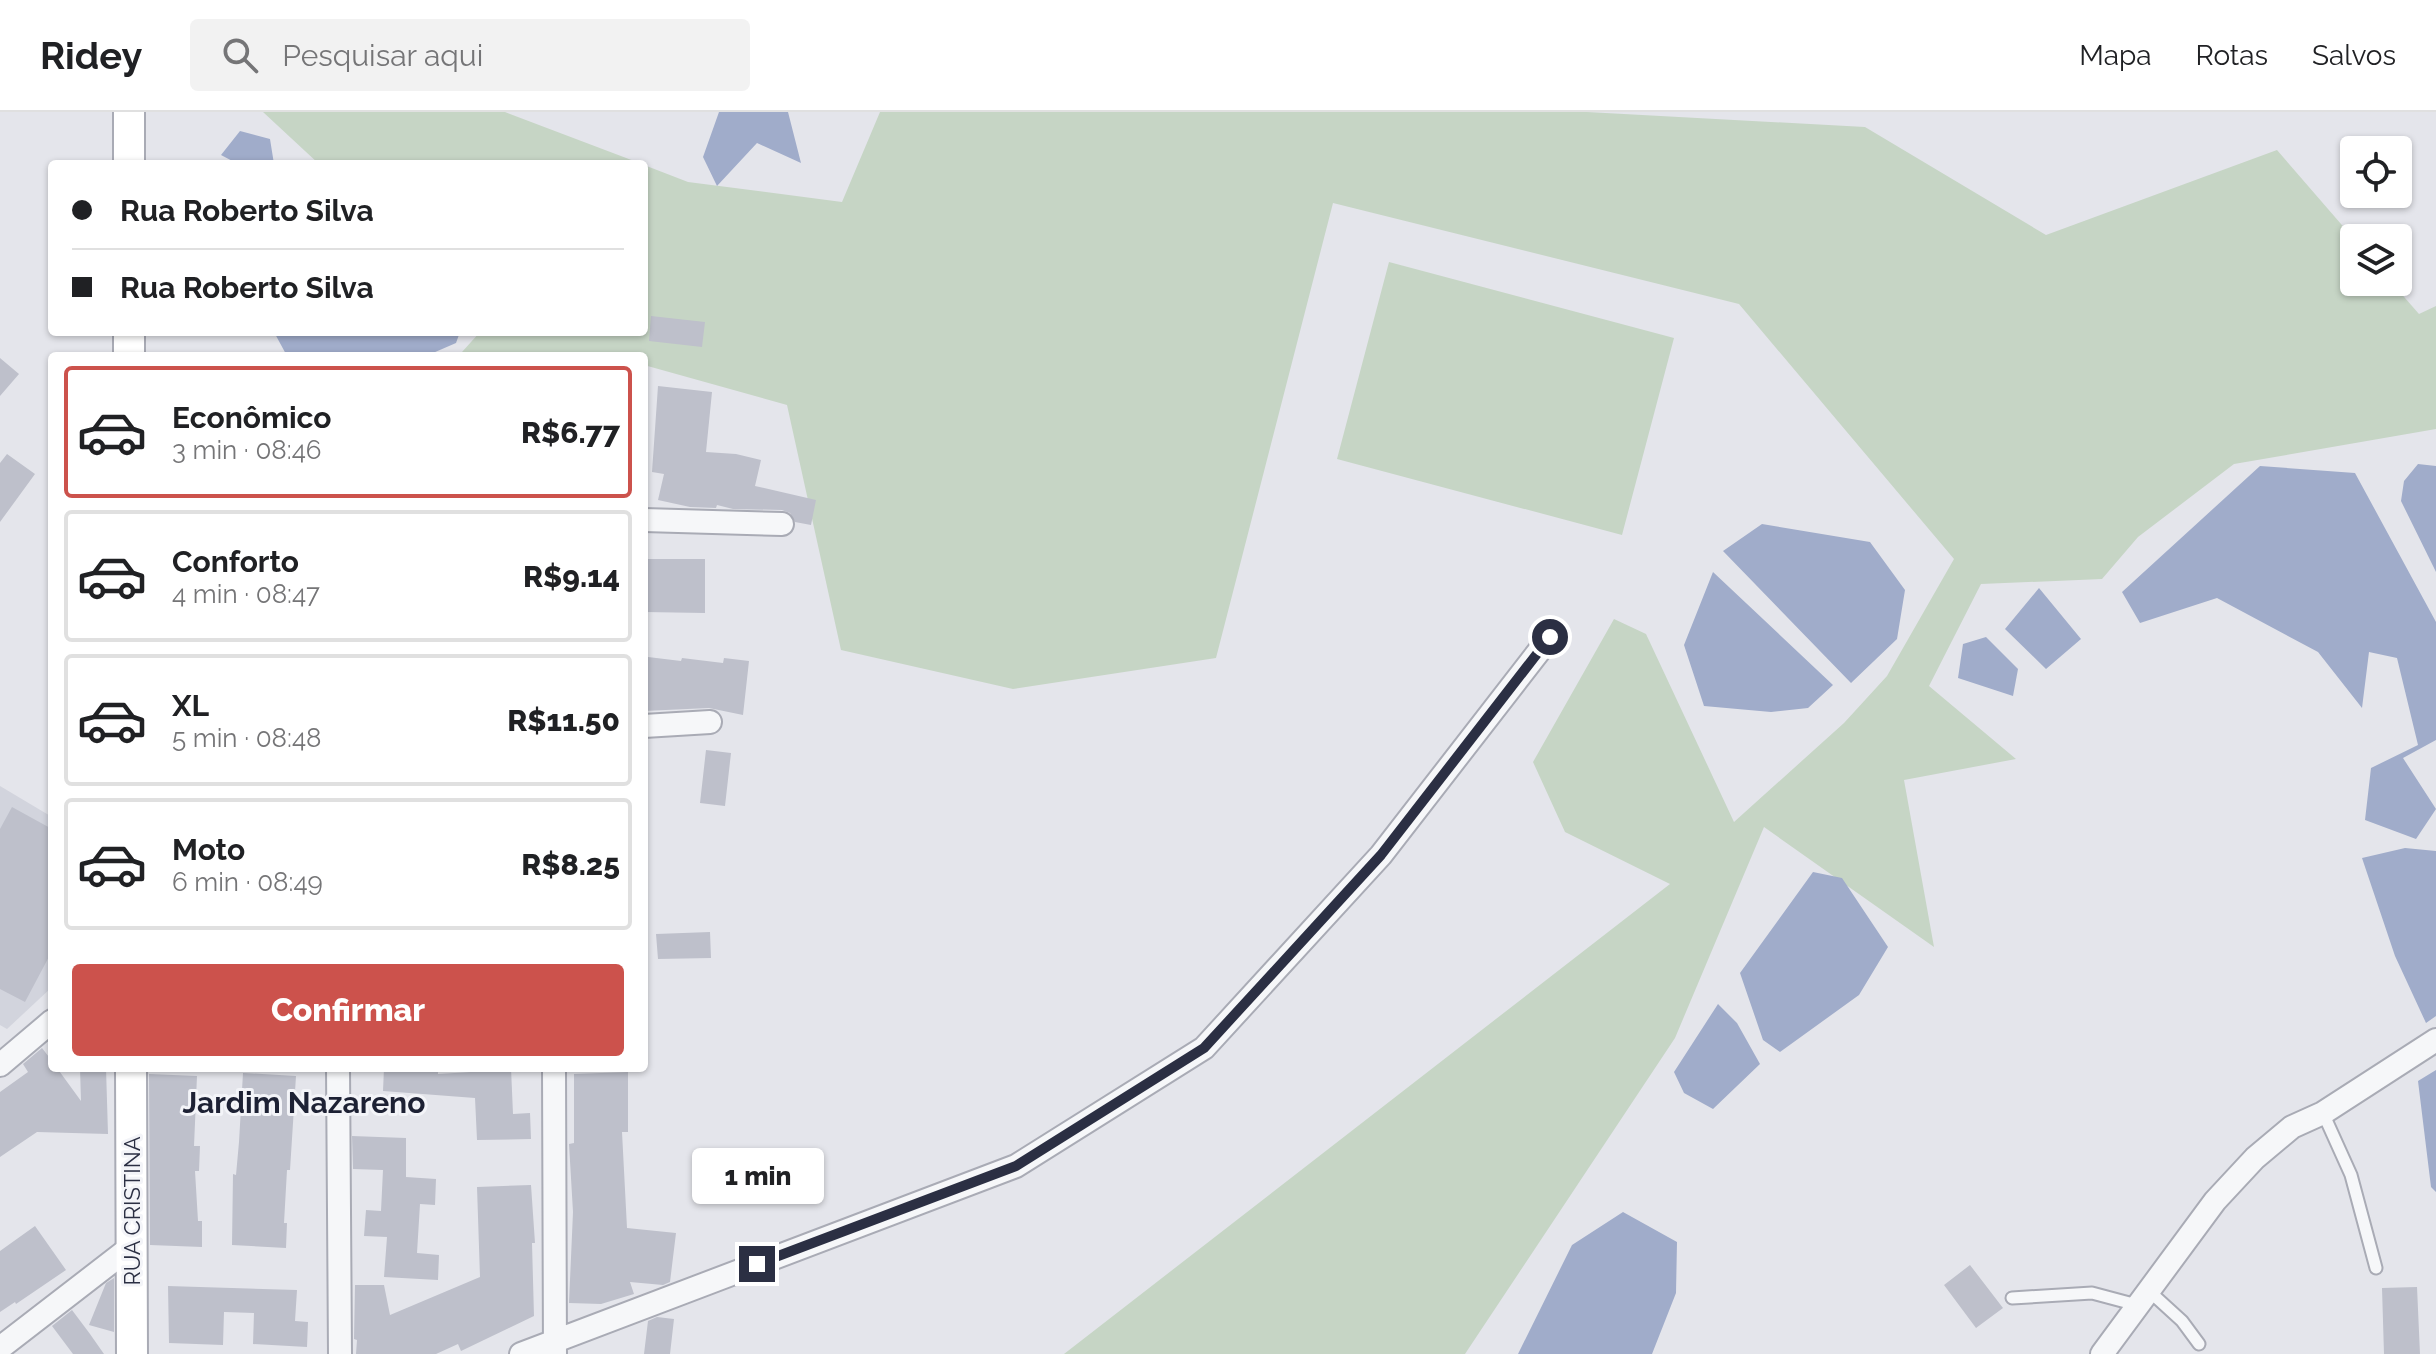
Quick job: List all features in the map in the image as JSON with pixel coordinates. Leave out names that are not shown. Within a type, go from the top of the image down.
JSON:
[{"type":"main road","points":[[129,112],[129,160]]},
{"type":"main road","name":"RUA CRISTINA","points":[[131,1072],[132,1354]]},
{"type":"street","points":[[648,520],[782,524]]},
{"type":"street","points":[[521,1354],[555,1347],[1016,1166],[1204,1048],[1381,855],[1550,637]]},
{"type":"street","points":[[648,726],[710,722]]},
{"type":"street","points":[[0,1065],[48,1024]]},
{"type":"street","points":[[2102,1354],[2215,1201],[2255,1158],[2292,1127],[2323,1113],[2436,1040]]},
{"type":"street","points":[[338,1072],[340,1354]]},
{"type":"street","points":[[554,1072],[555,1347]]},
{"type":"street","points":[[0,1348],[132,1246]]},
{"type":"lane","points":[[2323,1113],[2351,1175],[2376,1268]]},
{"type":"lane","points":[[2012,1298],[2092,1293],[2142,1297],[2182,1321],[2199,1344]]},
{"type":"shaded area","points":[[0,786],[48,815],[48,991],[7,1029],[0,1025]]},
{"type":"green space","points":[[263,112],[505,112],[631,160],[315,160]]},
{"type":"green space","points":[[880,112],[1587,112],[1865,127],[2046,235],[2277,150],[2341,224],[2340,296],[2403,296],[2419,314],[2436,306],[2436,429],[2234,464],[2138,537],[2102,579],[1981,584],[1929,686],[2016,759],[1904,780],[1934,947],[1764,827],[1675,1038],[1465,1354],[1064,1354],[1670,884],[1565,832],[1533,762],[1614,619],[1646,634],[1734,822],[1844,723],[1887,676],[1954,559],[1739,304],[1333,203],[1216,658],[1013,689],[841,650],[787,405],[648,366],[648,352],[462,352],[476,336],[648,336],[648,167],[688,182],[842,202]]},
{"type":"green space","points":[[1389,262],[1674,338],[1622,535],[1337,459]]},
{"type":"water","points":[[719,112],[788,112],[801,163],[757,143],[717,186],[703,157]]},
{"type":"water","points":[[240,131],[270,139],[273,160],[230,160],[221,155]]},
{"type":"water","points":[[276,336],[459,336],[456,343],[435,352],[285,352]]},
{"type":"water","points":[[2418,464],[2436,466],[2436,572],[2401,501],[2404,481]]},
{"type":"water","points":[[2260,466],[2355,473],[2436,622],[2436,740],[2403,758],[2436,809],[2416,839],[2365,820],[2371,768],[2418,745],[2397,658],[2369,652],[2362,708],[2318,652],[2217,598],[2140,623],[2122,592]]},
{"type":"water","points":[[1762,524],[1870,542],[1905,590],[1897,639],[1851,683],[1723,551]]},
{"type":"water","points":[[1713,572],[1833,685],[1808,708],[1771,712],[1704,706],[1684,645]]},
{"type":"water","points":[[2039,588],[2081,639],[2046,669],[2005,629]]},
{"type":"water","points":[[1986,637],[2018,669],[2013,696],[1958,678],[1963,644]]},
{"type":"water","points":[[2405,848],[2436,851],[2436,1016],[2426,1023],[2395,956],[2362,858]]},
{"type":"water","points":[[1813,872],[1842,878],[1888,947],[1859,995],[1780,1052],[1763,1040],[1740,973]]},
{"type":"water","points":[[1718,1004],[1737,1023],[1760,1064],[1713,1109],[1684,1093],[1674,1072]]},
{"type":"water","points":[[2436,1070],[2436,1192],[2431,1187],[2418,1081]]},
{"type":"water","points":[[1623,1212],[1677,1242],[1676,1293],[1652,1354],[1518,1354],[1572,1245]]},
{"type":"building","points":[[651,316],[705,322],[702,347],[649,341]]},
{"type":"building","points":[[0,358],[19,374],[0,396]]},
{"type":"building","points":[[658,386],[712,392],[706,452],[761,460],[755,486],[816,500],[811,525],[795,522],[790,513],[782,510],[733,509],[717,505],[716,508],[690,507],[658,500],[664,474],[652,472]]},
{"type":"building","points":[[7,454],[35,474],[0,522],[0,463]]},
{"type":"building","points":[[648,559],[705,559],[705,613],[648,612]]},
{"type":"building","points":[[648,657],[723,663],[724,658],[749,661],[743,715],[709,708],[648,711]]},
{"type":"building","points":[[706,750],[731,753],[725,806],[700,803]]},
{"type":"building","points":[[12,807],[48,827],[48,959],[25,1002],[0,989],[0,829]]},
{"type":"building","points":[[710,932],[711,958],[658,959],[656,934]]},
{"type":"building","points":[[42,1048],[48,1056],[48,1072],[60,1072],[81,1101],[80,1072],[106,1072],[108,1134],[37,1132],[0,1157],[0,1092],[28,1072],[23,1064]]},
{"type":"building","points":[[384,1072],[511,1072],[513,1114],[530,1113],[531,1139],[477,1140],[475,1098],[383,1091]]},
{"type":"building","points":[[628,1072],[628,1132],[622,1132],[627,1228],[676,1233],[670,1282],[663,1285],[630,1282],[634,1294],[601,1304],[569,1303],[573,1212],[569,1144],[574,1143],[574,1074]]},
{"type":"building","points":[[243,1073],[296,1076],[290,1170],[287,1170],[286,1248],[232,1245],[233,1174],[236,1175]]},
{"type":"building","points":[[149,1074],[197,1076],[194,1146],[200,1146],[199,1171],[195,1171],[202,1247],[150,1245]]},
{"type":"building","points":[[352,1136],[406,1138],[406,1177],[436,1179],[435,1205],[420,1204],[417,1253],[439,1255],[438,1280],[384,1277],[387,1237],[364,1236],[366,1210],[381,1211],[383,1170],[353,1169]]},
{"type":"building","points":[[531,1185],[535,1243],[532,1243],[534,1316],[461,1351],[458,1344],[436,1354],[356,1354],[355,1285],[384,1285],[390,1315],[480,1277],[477,1187]]},
{"type":"building","points":[[35,1226],[66,1270],[0,1312],[0,1251]]},
{"type":"building","points":[[1970,1265],[2003,1308],[1976,1328],[1944,1285]]},
{"type":"building","points":[[114,1278],[114,1332],[89,1325],[106,1283]]},
{"type":"building","points":[[168,1286],[297,1290],[295,1321],[308,1322],[307,1347],[253,1344],[254,1313],[224,1312],[223,1345],[169,1343]]},
{"type":"building","points":[[2417,1287],[2420,1354],[2384,1354],[2382,1288]]},
{"type":"building","points":[[72,1310],[104,1354],[73,1354],[52,1326]]},
{"type":"building","points":[[657,1317],[674,1319],[670,1354],[644,1354],[648,1321]]},
{"type":"district","name":"Jardim Nazareno","points":[[304,1103]]},
{"type":"route","points":[[757,1264],[1016,1166],[1204,1048],[1381,855],[1550,637]]}]
